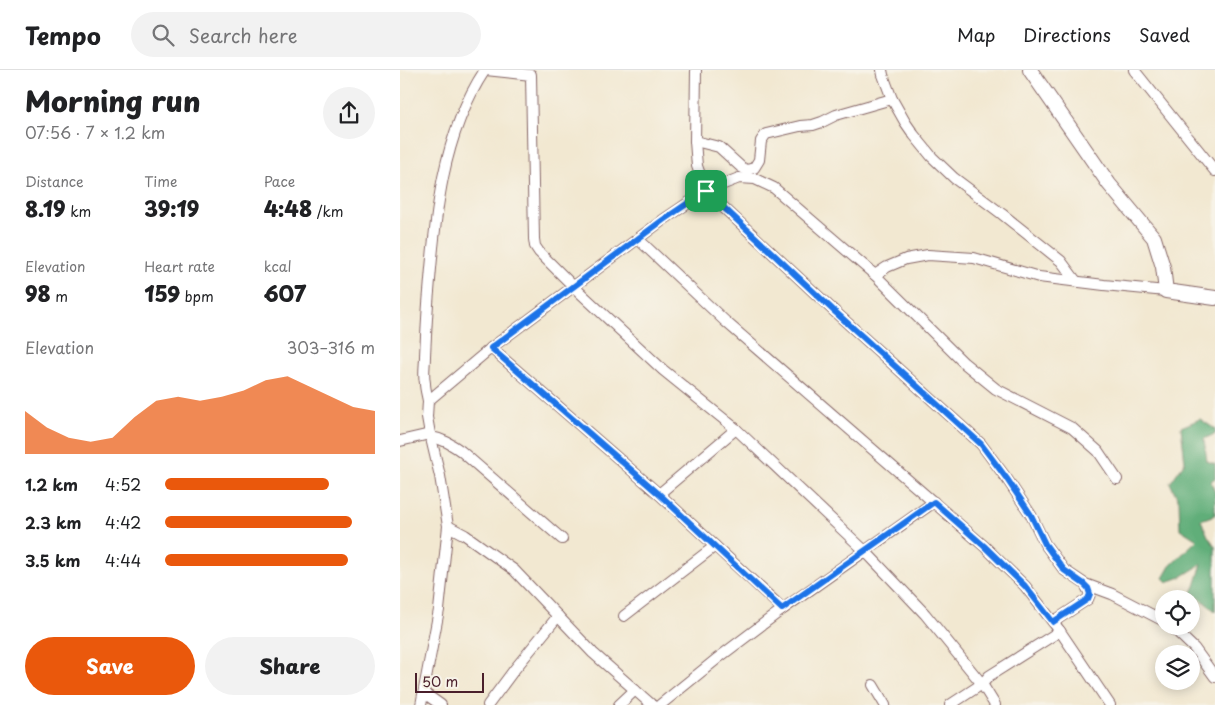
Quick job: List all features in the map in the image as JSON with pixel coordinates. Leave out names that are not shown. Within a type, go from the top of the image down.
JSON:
[{"type":"street","points":[[421,705],[439,610],[448,526],[440,476],[430,436],[427,417],[428,401],[424,381],[426,323],[432,260],[439,200],[449,151],[464,107],[474,86],[486,70],[531,75],[534,239],[535,246],[539,252],[663,370],[736,429],[865,551],[925,614],[982,684],[995,705]]},
{"type":"street","points":[[696,70],[695,140],[697,166],[706,191],[833,310],[981,444],[1031,515],[1045,544],[1064,570],[1084,584],[1112,594],[1155,616]]},
{"type":"street","points":[[882,70],[892,99],[912,132],[932,157],[954,178],[1061,262],[1076,282]]},
{"type":"street","points":[[1030,70],[1108,184],[1154,238],[1163,267],[1166,291]]},
{"type":"street","points":[[1134,70],[1215,171]]},
{"type":"street","points":[[695,140],[718,147],[747,170],[754,168],[759,160],[761,141],[766,134],[813,125],[892,99]]},
{"type":"street","points":[[428,401],[491,348],[663,220],[706,191],[739,178],[754,179],[774,188],[875,275],[970,368],[996,389],[1072,428],[1098,451],[1117,479]]},
{"type":"street","points":[[638,240],[726,322],[984,546],[1025,586],[1060,631],[1110,705]]},
{"type":"street","points":[[875,275],[906,258],[928,255],[974,258],[1039,277],[1215,298]]},
{"type":"street","points":[[491,348],[659,494],[782,609]]},
{"type":"street","points":[[659,494],[736,429]]},
{"type":"street","points":[[400,441],[430,436],[440,438],[461,451],[562,538]]},
{"type":"street","points":[[660,705],[782,609],[934,502]]},
{"type":"street","points":[[448,526],[465,535],[514,570],[593,653],[652,705]]},
{"type":"street","points":[[624,616],[715,546]]},
{"type":"street","points":[[1053,622],[1088,599],[1090,594],[1084,584]]},
{"type":"street","points":[[488,705],[558,616]]},
{"type":"street","points":[[950,705],[982,684],[989,676],[1060,631]]},
{"type":"street","points":[[1180,635],[1194,648],[1215,677]]},
{"type":"street","points":[[873,685],[885,705]]},
{"type":"street","points":[[620,705],[635,690]]},
{"type":"street","points":[[424,693],[441,705]]},
{"type":"green space","points":[[1200,419],[1215,429],[1215,434],[1204,439],[1207,461],[1215,464],[1215,478],[1211,481],[1215,493],[1215,515],[1201,520],[1215,546],[1215,611],[1200,599],[1200,590],[1193,590],[1202,564],[1181,577],[1167,582],[1163,578],[1170,566],[1197,540],[1180,529],[1179,501],[1170,483],[1185,462],[1181,427]]},
{"type":"route","points":[[706,191],[833,310],[981,444],[1031,515],[1045,544],[1064,570],[1088,588],[1090,594],[1088,599],[1053,622],[1025,586],[984,546],[934,502],[782,609],[659,494],[491,348],[663,220],[706,191]]}]
